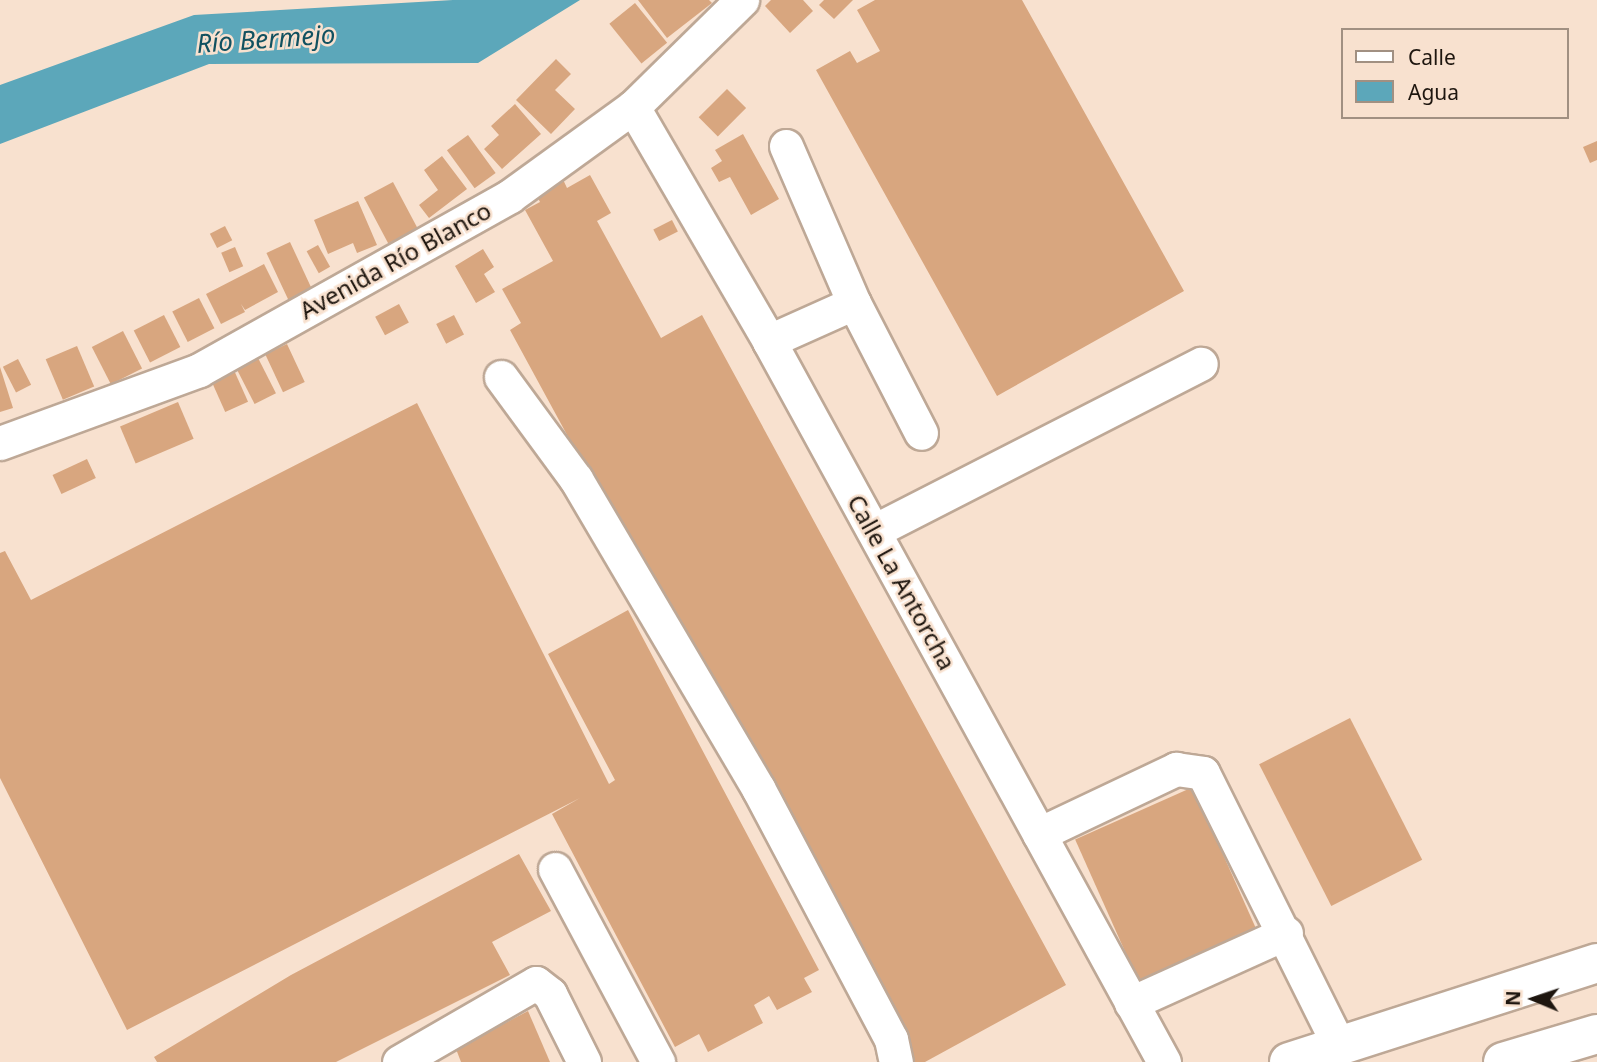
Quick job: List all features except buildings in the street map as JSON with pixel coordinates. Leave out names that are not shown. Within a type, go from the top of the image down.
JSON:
[{"type":"highway","points":[[1289,1062],[1597,963]]},
{"type":"highway","points":[[1503,1062],[1596,1037]]},
{"type":"street","name":"Avenida Río Blanco","points":[[0,443],[199,370],[510,196],[633,107],[742,0]]},
{"type":"street","name":"Calle La Antorcha","points":[[633,107],[769,341],[1164,1062]]},
{"type":"street","points":[[786,146],[854,303],[921,433]]},
{"type":"street","points":[[769,341],[854,303]]},
{"type":"street","points":[[874,531],[1201,364]]},
{"type":"street","points":[[501,377],[576,479],[758,788],[891,1039],[896,1062]]},
{"type":"street","points":[[1039,834],[1176,769],[1203,773],[1286,933],[1339,1046]]},
{"type":"street","points":[[555,869],[658,1062]]},
{"type":"street","points":[[1131,1003],[1286,933]]},
{"type":"street","points":[[418,1057],[536,983],[550,994],[584,1062]]},
{"type":"water","name":"Río Bermejo","points":[[453,0],[580,0],[478,63],[209,64],[0,144],[0,85],[194,15]]}]
